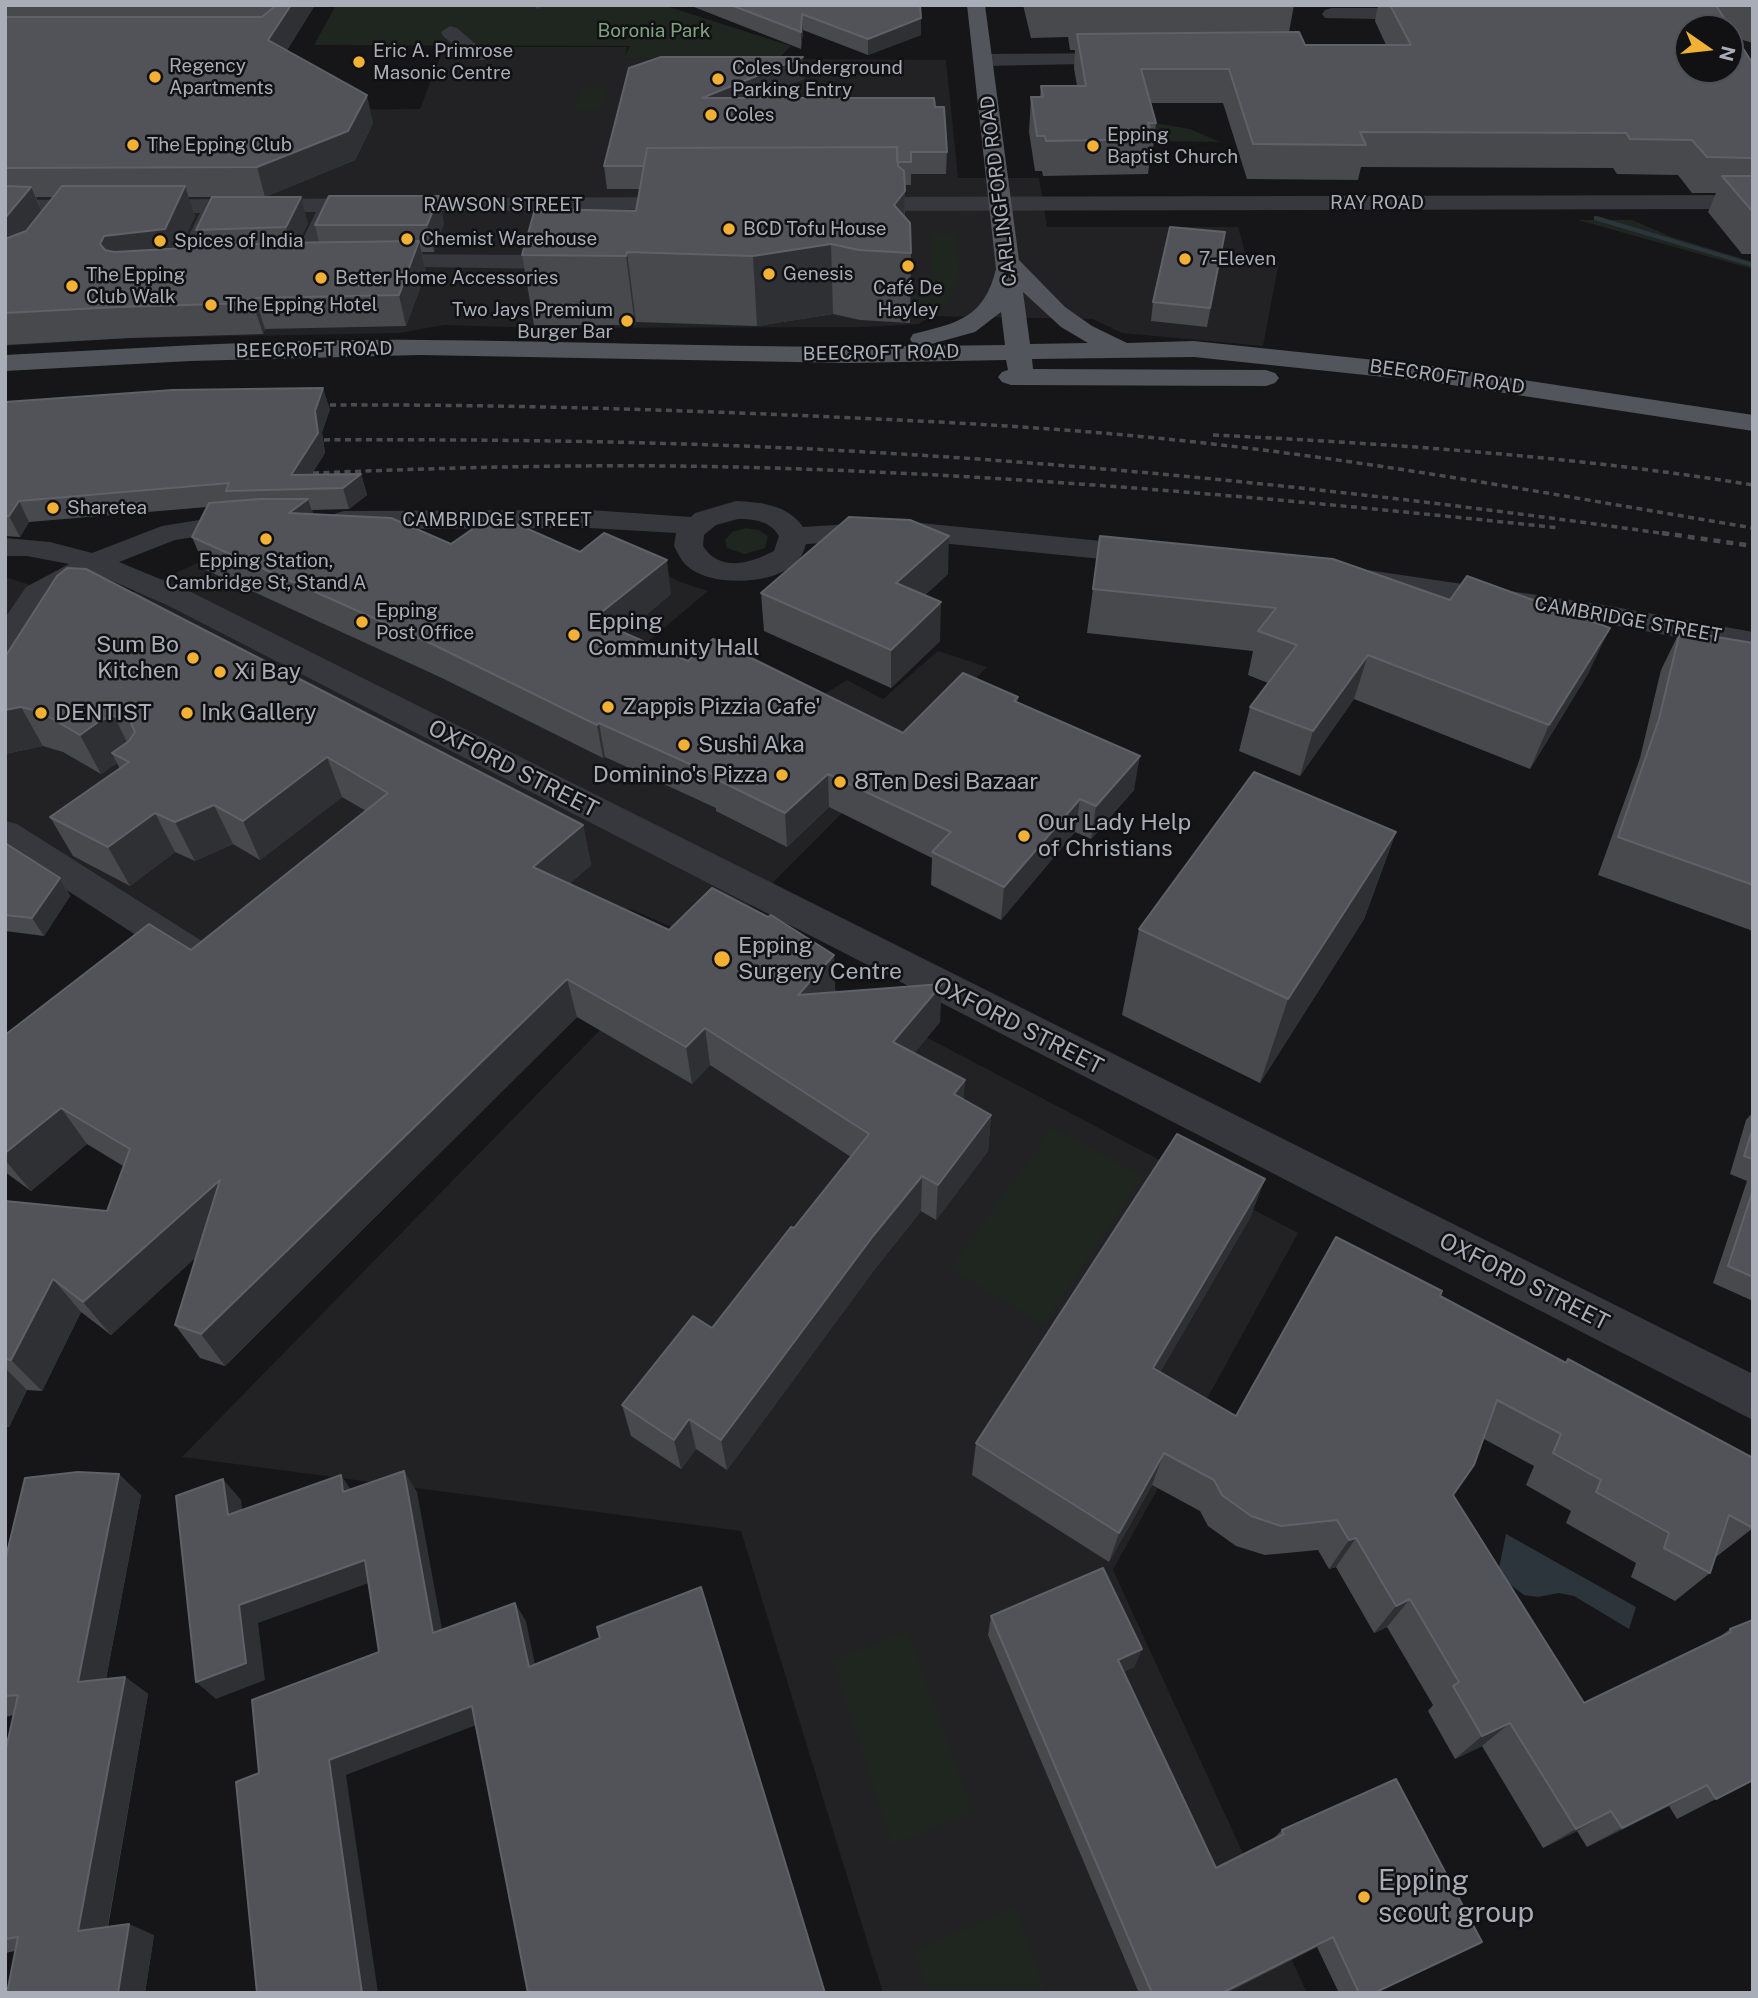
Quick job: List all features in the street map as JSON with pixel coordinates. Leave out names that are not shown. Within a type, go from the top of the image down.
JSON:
[{"type":"main road","name":"CARLINGFORD ROAD","points":[[976,5],[1021,377]]},
{"type":"main road","points":[[1008,263],[1072,326],[1092,337],[1130,348],[1163,349]]},
{"type":"main road","points":[[764,352],[920,339],[960,330],[984,317],[998,300],[1005,287],[1008,263]]},
{"type":"main road","name":"BEECROFT ROAD","points":[[5,363],[202,353],[419,347],[848,355],[1163,349],[1264,354],[1432,374],[1753,423]]},
{"type":"main road","name":"BEECROFT ROAD","points":[[5,386],[287,371],[407,369],[1303,379],[1375,383],[1539,403],[1753,438]]},
{"type":"street","points":[[1340,35],[1328,10],[1450,14]]},
{"type":"street","points":[[450,32],[478,56]]},
{"type":"street","points":[[983,60],[1148,59]]},
{"type":"street","name":"RAY ROAD","points":[[1002,204],[1753,202]]},
{"type":"street","name":"RAWSON STREET","points":[[5,207],[715,204]]},
{"type":"street","points":[[836,204],[1002,204]]},
{"type":"street","points":[[200,266],[191,262],[190,257],[214,206]]},
{"type":"street","points":[[303,262],[330,206]]},
{"type":"street","points":[[49,230],[66,207]]},
{"type":"street","points":[[196,242],[232,264]]},
{"type":"street","points":[[354,261],[547,262]]},
{"type":"street","points":[[175,268],[329,262]]},
{"type":"street","name":"CAMBRIDGE STREET","points":[[312,520],[590,519],[695,526],[720,513],[753,510],[781,519],[790,527],[794,537]]},
{"type":"street","points":[[8,634],[37,594],[95,562],[148,539],[172,532],[238,522],[272,521]]},
{"type":"street","points":[[695,526],[687,546],[691,555],[699,564],[728,573],[754,572],[776,564],[787,556],[793,547],[794,537],[901,530],[1181,558]]},
{"type":"street","name":"OXFORD STREET","points":[[5,547],[21,546],[95,562],[178,598],[1753,1398]]},
{"type":"street","name":"CAMBRIDGE STREET","points":[[1317,572],[1598,613],[1753,642]]},
{"type":"street","points":[[16,840],[59,824]]},
{"type":"street","points":[[16,840],[198,957]]},
{"type":"shaded area","points":[[444,47],[627,47],[625,58],[946,60],[958,178],[1039,178],[1047,227],[1238,227],[1247,259],[1279,262],[1263,346],[1122,333],[1093,319],[931,316],[919,324],[867,327],[539,328],[444,325],[400,333],[130,338],[5,346],[5,124],[271,110],[420,109]]},
{"type":"shaded area","points":[[237,545],[624,550],[680,582],[708,591],[627,659],[810,703],[847,680],[883,699],[938,651],[987,667],[725,931],[1298,1233],[1113,1570],[1307,1993],[883,1993],[741,1531],[182,1457],[692,936],[633,910],[546,904],[200,977],[5,849],[5,577],[100,607]]},
{"type":"shaded area","points":[[1506,1534],[1636,1607],[1629,1629],[1574,1596],[1559,1593],[1538,1597],[1524,1595],[1507,1582],[1499,1568]]},
{"type":"green space","name":"Boronia Park","points":[[336,5],[663,5],[791,46],[778,59],[624,58],[630,46],[314,45]]},
{"type":"green space","points":[[582,88],[607,88],[601,110],[575,110]]},
{"type":"green space","points":[[1148,122],[1190,129],[1220,142],[1155,141]]},
{"type":"green space","points":[[1578,220],[1632,220],[1672,237],[1753,262],[1753,269]]},
{"type":"green space","points":[[930,234],[956,234],[960,279],[956,280],[955,293],[949,294],[949,307],[913,306],[913,293],[934,293]]},
{"type":"green space","points":[[746,528],[759,530],[768,536],[765,548],[745,554],[727,548],[725,540],[732,532]]},
{"type":"green space","points":[[1053,1127],[1143,1176],[1043,1325],[950,1269]]},
{"type":"green space","points":[[908,1631],[973,1812],[892,1845],[833,1660]]},
{"type":"green space","points":[[1015,1907],[1046,1993],[928,1993],[915,1950]]},
{"type":"building","points":[[271,5],[291,5],[268,40],[367,95],[348,131],[257,167],[5,168],[5,17],[262,17],[274,7]]},
{"type":"building","points":[[731,5],[920,5],[921,18],[868,39],[802,14],[801,32]]},
{"type":"building","points":[[1074,5],[1141,5],[1074,6]]},
{"type":"building","points":[[1390,5],[1716,5],[1722,14],[1674,14],[1674,84],[1744,84],[1744,50],[1753,64],[1753,158],[1707,157],[1692,140],[1630,139],[1626,133],[1360,132],[1366,145],[1253,144],[1229,69],[1141,69],[1156,123],[1148,123],[1153,139],[1046,141],[1045,136],[1037,136],[1031,97],[1043,97],[1041,86],[1086,86],[1077,34],[1299,32],[1305,45],[1411,45]]},
{"type":"building","points":[[661,57],[803,57],[702,98],[934,98],[935,107],[944,107],[947,152],[911,152],[911,162],[897,162],[897,147],[647,148],[644,166],[604,166],[629,68]]},
{"type":"building","points":[[897,147],[898,166],[904,171],[905,191],[894,205],[910,223],[911,253],[859,250],[831,244],[753,256],[627,252],[626,256],[522,255],[535,209],[636,211],[647,148]]},
{"type":"building","points":[[1722,176],[1753,176],[1753,212]]},
{"type":"building","points":[[5,186],[31,187],[5,218]]},
{"type":"building","points":[[62,186],[185,186],[165,229],[104,236],[100,244],[105,250],[114,252],[274,243],[419,241],[399,295],[255,298],[253,303],[5,313],[5,239],[26,231]]},
{"type":"building","points":[[329,196],[439,196],[427,225],[315,225]]},
{"type":"building","points":[[212,197],[301,197],[286,227],[196,230]]},
{"type":"building","points":[[1170,227],[1225,232],[1210,308],[1153,302]]},
{"type":"building","points":[[323,388],[315,411],[318,433],[291,475],[361,474],[343,488],[226,491],[229,483],[19,501],[9,516],[5,516],[5,402],[173,390]]},
{"type":"building","points":[[308,499],[289,513],[391,518],[451,544],[494,514],[580,552],[604,533],[667,560],[593,619],[688,661],[713,639],[903,733],[963,673],[1018,697],[1014,701],[1140,756],[1096,806],[1080,799],[1004,887],[932,852],[951,832],[828,774],[785,813],[712,777],[714,775],[599,723],[597,725],[432,644],[192,537],[209,503]]},
{"type":"building","points":[[849,517],[910,520],[949,536],[896,583],[941,602],[891,650],[761,593]]},
{"type":"building","points":[[1100,536],[1333,559],[1450,600],[1467,576],[1610,628],[1549,725],[1368,655],[1313,731],[1250,707],[1297,645],[1258,631],[1276,608],[1093,589]]},
{"type":"building","points":[[67,568],[86,569],[583,825],[533,867],[669,930],[712,888],[768,917],[771,915],[834,955],[798,995],[942,984],[893,1042],[965,1080],[954,1094],[991,1115],[938,1185],[922,1176],[873,1236],[721,1440],[689,1419],[674,1440],[622,1405],[693,1316],[712,1328],[791,1227],[794,1228],[869,1134],[705,1028],[686,1047],[567,979],[201,1334],[175,1325],[220,1180],[83,1302],[53,1279],[11,1360],[5,1359],[5,1201],[107,1211],[130,1149],[61,1108],[5,1153],[5,1035],[149,924],[191,950],[388,793],[327,757],[243,821],[214,805],[175,822],[155,813],[108,847],[50,817],[129,762],[112,753],[129,741],[135,732],[130,721],[114,716],[101,720],[80,735],[41,712],[21,707],[5,710],[5,657],[57,576]]},
{"type":"building","points":[[1680,631],[1753,643],[1753,885],[1618,837],[1659,719]]},
{"type":"building","points":[[1254,772],[1396,832],[1288,999],[1139,929]]},
{"type":"building","points":[[5,843],[60,878],[32,918],[5,915]]},
{"type":"building","points":[[1753,1128],[1753,1159],[1744,1156]]},
{"type":"building","points":[[1177,1134],[1265,1179],[1153,1368],[1236,1416],[1336,1237],[1442,1291],[1440,1296],[1566,1363],[1568,1359],[1753,1458],[1753,1528],[1729,1515],[1710,1573],[1664,1548],[1669,1533],[1596,1492],[1601,1480],[1553,1453],[1561,1434],[1497,1400],[1474,1465],[1453,1495],[1584,1703],[1753,1620],[1753,1780],[1716,1799],[1707,1785],[1622,1828],[1611,1811],[1576,1829],[1510,1723],[1482,1736],[1453,1686],[1459,1682],[1410,1599],[1396,1606],[1356,1538],[1349,1540],[1337,1520],[1281,1526],[1251,1516],[1222,1495],[1214,1480],[1164,1453],[1119,1533],[976,1443]]},
{"type":"building","points":[[1753,1190],[1753,1277],[1728,1266]]},
{"type":"building","points":[[404,1471],[433,1633],[515,1603],[529,1667],[600,1638],[597,1627],[701,1587],[825,1993],[528,1993],[472,1706],[329,1760],[362,1993],[257,1993],[236,1782],[259,1773],[252,1700],[379,1652],[365,1560],[239,1605],[246,1663],[196,1682],[176,1496],[223,1479],[228,1515],[341,1475],[343,1492]]},
{"type":"building","points":[[78,1472],[119,1474],[78,1682],[125,1677],[78,1931],[129,1924],[118,1993],[7,1993],[18,1937],[5,1939],[5,1753],[18,1695],[5,1696],[5,1561],[25,1478]]},
{"type":"building","points":[[1103,1568],[1142,1649],[1118,1660],[1216,1868],[1284,1834],[1282,1830],[1396,1779],[1482,1942],[1374,1993],[1359,1993],[1333,1937],[1222,1993],[1152,1993],[991,1616]]},
{"type":"waterway","points":[[1597,218],[1753,265]]},
{"type":"railway","points":[[309,405],[506,406],[703,412],[919,421],[1090,432],[1321,458],[1753,528]]},
{"type":"railway","points":[[1213,435],[1484,452],[1619,466],[1753,485]]},
{"type":"railway","points":[[303,440],[644,443],[952,457],[1366,495],[1674,535]]},
{"type":"railway","points":[[292,474],[591,466],[870,472],[1166,490],[1560,528]]},
{"type":"railway","points":[[1662,533],[1753,546]]},
{"type":"place","name":"Eric A. Primrose Masonic Centre","points":[[359,62]]},
{"type":"place","name":"Regency Apartments","points":[[155,77]]},
{"type":"place","name":"Coles Underground Parking Entry","points":[[718,79]]},
{"type":"place","name":"Coles","points":[[711,115]]},
{"type":"place","name":"The Epping Club","points":[[133,145]]},
{"type":"place","name":"Epping Baptist Church","points":[[1093,146]]},
{"type":"place","name":"BCD Tofu House","points":[[729,229]]},
{"type":"place","name":"Chemist Warehouse","points":[[407,239]]},
{"type":"place","name":"Spices of India","points":[[160,241]]},
{"type":"place","name":"7-Eleven","points":[[1185,259]]},
{"type":"place","name":"Café De Hayley","points":[[908,266]]},
{"type":"place","name":"Genesis","points":[[769,274]]},
{"type":"place","name":"Better Home Accessories","points":[[321,278]]},
{"type":"place","name":"The Epping Club Walk","points":[[72,286]]},
{"type":"place","name":"The Epping Hotel","points":[[211,305]]},
{"type":"place","name":"Two Jays Premium Burger Bar","points":[[627,321]]},
{"type":"place","name":"Sharetea","points":[[53,508]]},
{"type":"place","name":"Epping Station, Cambridge St, Stand A","points":[[266,539]]},
{"type":"place","name":"Epping Post Office","points":[[362,622]]},
{"type":"place","name":"Epping Community Hall","points":[[574,635]]},
{"type":"place","name":"Sum Bo Kitchen","points":[[193,658]]},
{"type":"place","name":"Xi Bay","points":[[220,672]]},
{"type":"place","name":"Zappis Pizzia Cafe'","points":[[608,707]]},
{"type":"place","name":"DENTIST","points":[[41,713]]},
{"type":"place","name":"Ink Gallery","points":[[187,713]]},
{"type":"place","name":"Sushi Aka","points":[[684,745]]},
{"type":"place","name":"Dominino's Pizza","points":[[782,775]]},
{"type":"place","name":"8Ten Desi Bazaar","points":[[840,782]]},
{"type":"place","name":"Our Lady Help of Christians","points":[[1024,836]]},
{"type":"place","name":"Epping Surgery Centre","points":[[722,959]]},
{"type":"place","name":"Epping scout group","points":[[1364,1897]]}]
